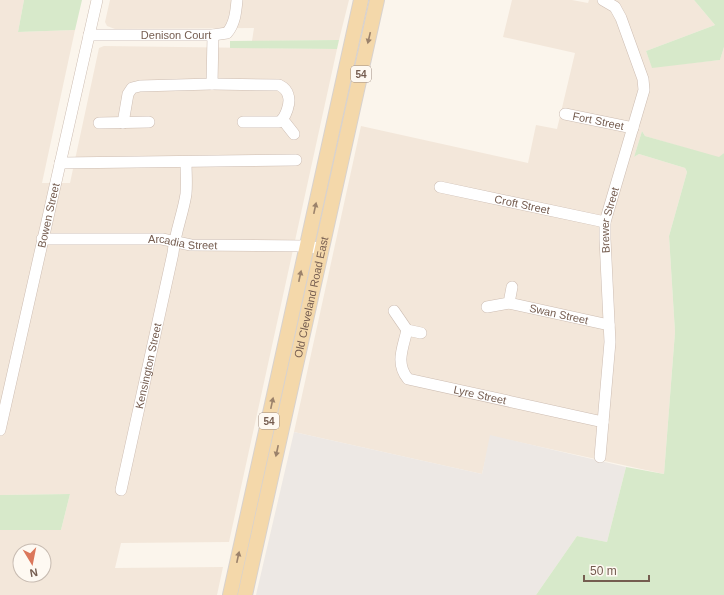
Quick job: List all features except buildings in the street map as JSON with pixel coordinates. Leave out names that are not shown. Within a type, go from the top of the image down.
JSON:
[{"type":"main road","name":"Old Cleveland Road East","points":[[230,595],[361,0]]},
{"type":"main road","name":"Old Cleveland Road East","points":[[245,595],[377,0]]},
{"type":"street","name":"Bowen Street","points":[[0,430],[97,0]]},
{"type":"street","name":"Denison Court","points":[[89,35],[213,35],[227,33],[231,29],[236,12],[237,0]]},
{"type":"street","name":"Brewer Street","points":[[600,456],[610,342],[605,222],[644,90],[644,79],[621,18],[615,7],[603,0]]},
{"type":"street","points":[[212,84],[213,35]]},
{"type":"street","points":[[123,122],[128,94],[132,88],[140,86],[212,84],[279,85],[284,88],[289,96],[286,115],[283,120],[279,122],[243,122]]},
{"type":"street","name":"Fort Street","points":[[565,114],[633,128]]},
{"type":"street","points":[[283,120],[294,134]]},
{"type":"street","points":[[99,123],[149,122]]},
{"type":"street","points":[[60,163],[296,160]]},
{"type":"street","name":"Kensington Street","points":[[121,490],[172,260],[174,242],[184,203],[186,191],[186,162]]},
{"type":"street","name":"Croft Street","points":[[440,187],[605,222]]},
{"type":"street","name":"Arcadia Street","points":[[42,239],[162,240],[191,245],[307,246],[322,249]]},
{"type":"street","points":[[509,303],[512,287]]},
{"type":"street","name":"Swan Street","points":[[487,307],[509,303],[609,324]]},
{"type":"street","points":[[394,311],[407,330],[421,333]]},
{"type":"street","name":"Lyre Street","points":[[407,330],[400,359],[403,372],[408,379],[603,422]]},
{"type":"shaded area","points":[[0,0],[24,0],[18,32],[75,30],[42,183],[70,183],[99,48],[104,46],[337,49],[229,542],[121,543],[115,568],[223,567],[217,595],[0,595],[0,530],[61,530],[70,494],[0,495]]},
{"type":"shaded area","points":[[110,0],[349,0],[339,40],[252,41],[254,28],[115,29],[107,26],[105,22]]},
{"type":"shaded area","points":[[512,0],[572,0],[588,3],[589,0],[694,0],[715,25],[646,51],[652,67],[720,60],[724,47],[724,153],[719,158],[645,136],[642,131],[634,157],[639,154],[685,168],[687,172],[669,236],[675,332],[664,474],[491,436],[482,474],[294,432],[361,126],[528,163],[536,125],[557,129],[575,53],[503,37]]},
{"type":"shaded area","points":[[294,432],[482,474],[490,435],[626,467],[607,542],[577,536],[536,595],[256,595]]},
{"type":"green space","points":[[24,0],[82,0],[75,30],[18,32]]},
{"type":"green space","points":[[694,0],[724,0],[724,47],[720,60],[652,68],[646,51],[715,25]]},
{"type":"green space","points":[[339,40],[337,49],[230,48],[230,41]]},
{"type":"green space","points":[[642,131],[645,136],[719,157],[724,153],[724,595],[536,595],[577,536],[607,542],[626,467],[664,474],[675,332],[669,236],[687,172],[685,168],[639,154],[634,157]]},
{"type":"green space","points":[[70,494],[61,530],[0,530],[0,495]]}]
